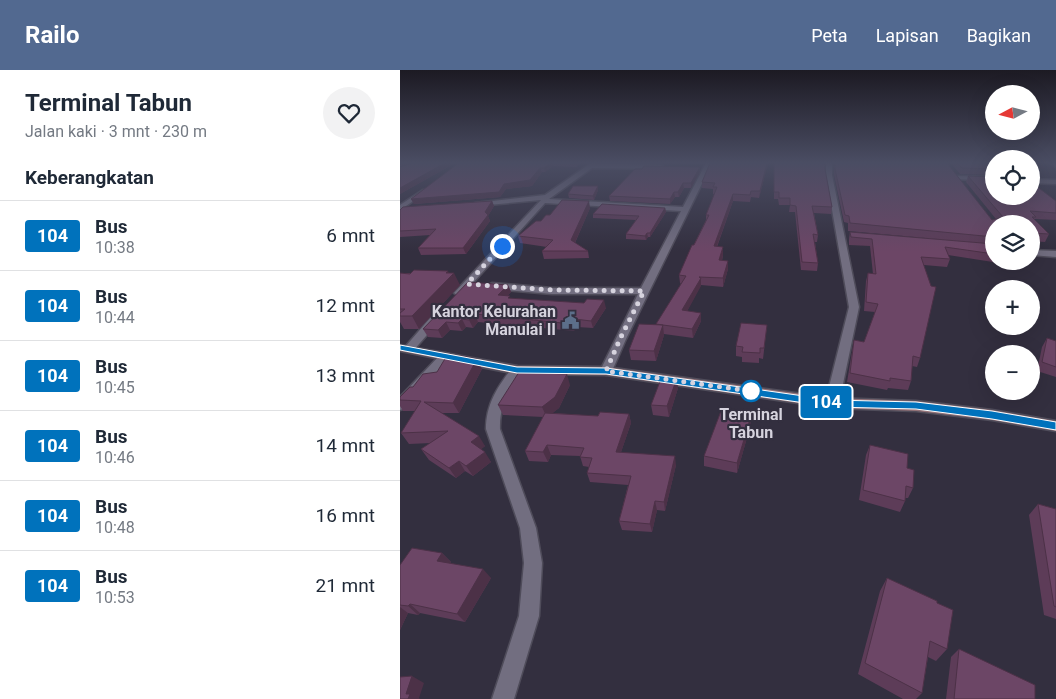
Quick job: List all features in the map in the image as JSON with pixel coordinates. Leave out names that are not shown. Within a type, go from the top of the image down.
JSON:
[{"type":"main road","points":[[404,348],[517,370],[606,371],[832,403],[916,406],[992,415],[1056,426]]},
{"type":"street","points":[[400,208],[422,192]]},
{"type":"street","points":[[454,299],[477,285],[546,199],[555,192]]},
{"type":"street","points":[[606,371],[693,192]]},
{"type":"street","points":[[832,403],[854,307],[846,235],[834,192]]},
{"type":"street","points":[[468,205],[546,199],[686,209]]},
{"type":"street","points":[[400,208],[417,208]]},
{"type":"street","points":[[1040,253],[1056,254]]},
{"type":"street","points":[[477,285],[552,290],[644,291]]},
{"type":"street","points":[[404,348],[440,313]]},
{"type":"street","points":[[400,405],[445,357]]},
{"type":"street","points":[[502,699],[529,616],[533,564],[528,528],[493,429],[492,415],[498,394],[517,370]]},
{"type":"building","points":[[420,192],[495,192],[411,199]]},
{"type":"building","points":[[569,192],[595,192],[593,196],[568,194]]},
{"type":"building","points":[[613,192],[674,192],[670,199],[609,196]]},
{"type":"building","points":[[715,192],[751,192],[750,195],[733,194],[714,246],[723,247],[719,260],[728,261],[723,278],[699,277],[701,278],[682,310],[701,313],[692,329],[656,324],[686,276],[679,275],[692,245],[694,245],[709,215],[706,215]]},
{"type":"building","points":[[779,192],[829,192],[832,207],[812,206],[818,235],[813,234],[818,263],[802,262],[796,206],[790,205],[790,198],[779,198]]},
{"type":"building","points":[[840,192],[970,192],[988,215],[985,215],[985,236],[850,223],[849,216],[845,215]]},
{"type":"building","points":[[1040,192],[1045,192],[1056,201],[1056,213],[1030,211],[1034,215],[1001,215],[993,205],[1040,205]]},
{"type":"building","points":[[562,200],[589,201],[571,240],[588,251],[542,251],[553,240],[518,236],[536,221],[541,221],[546,215],[550,215]]},
{"type":"building","points":[[492,201],[485,212],[488,215],[463,248],[418,248],[436,229],[400,231],[400,210],[403,207]]},
{"type":"building","points":[[602,204],[665,208],[650,233],[647,233],[645,236],[626,234],[639,216],[593,214]]},
{"type":"building","points":[[1040,225],[1049,234],[1040,234]]},
{"type":"building","points":[[850,232],[985,243],[985,253],[945,247],[950,259],[921,257],[931,286],[936,287],[920,358],[913,356],[911,381],[890,378],[890,381],[850,373],[854,340],[864,342],[878,304],[866,302],[868,273],[876,274],[872,239],[851,237]]},
{"type":"building","points":[[414,270],[448,271],[446,273],[454,273],[412,316],[400,316],[400,313],[405,309],[400,309],[400,273],[410,274]]},
{"type":"building","points":[[468,282],[508,285],[498,295],[510,296],[508,298],[584,303],[587,299],[604,300],[591,321],[575,319],[572,324],[475,314],[469,320],[462,319],[458,323],[446,322],[438,330],[423,329]]},
{"type":"building","points":[[741,323],[767,325],[764,348],[760,348],[760,353],[742,352],[743,347],[736,346]]},
{"type":"building","points":[[639,324],[663,325],[654,351],[629,350]]},
{"type":"building","points":[[1047,338],[1056,341],[1056,367],[1042,362]]},
{"type":"building","points":[[463,356],[477,359],[453,403],[424,402],[479,436],[471,442],[485,452],[466,466],[459,461],[449,468],[421,449],[448,431],[401,433],[421,401],[400,400],[400,397],[410,387],[413,387],[423,374],[437,372],[446,357]]},
{"type":"building","points":[[519,372],[567,374],[555,397],[542,407],[498,405]]},
{"type":"building","points":[[662,376],[677,378],[667,406],[651,405]]},
{"type":"building","points":[[721,411],[751,416],[737,463],[704,456]]},
{"type":"building","points":[[600,412],[629,414],[616,452],[675,456],[664,502],[655,501],[650,524],[619,521],[631,476],[587,473],[592,458],[580,457],[584,448],[547,445],[543,452],[525,451],[545,413],[598,416]]},
{"type":"building","points":[[870,445],[908,454],[907,468],[914,470],[913,488],[906,486],[905,501],[863,490]]},
{"type":"building","points":[[1038,504],[1056,509],[1056,607],[1054,606]]},
{"type":"building","points":[[412,548],[442,553],[437,561],[483,569],[457,614],[410,604],[408,606],[400,605],[400,565]]},
{"type":"building","points":[[887,578],[953,610],[947,649],[930,641],[922,693],[865,663]]},
{"type":"building","points":[[959,649],[1035,685],[1035,699],[954,699]]},
{"type":"building","points":[[412,676],[406,694],[410,694],[408,699],[400,699],[400,677]]},
{"type":"bus line","name":"104","points":[[400,348],[517,370],[606,371],[832,403],[916,406],[992,415],[1056,426]]},
{"type":"place","name":"Kantor Kelurahan Manulai II","points":[[570,320]]},
{"type":"place","name":"Terminal Tabun","points":[[751,391]]},
{"type":"route","points":[[502,246],[467,284],[552,290],[644,291],[606,371],[757,392],[751,391]]}]
